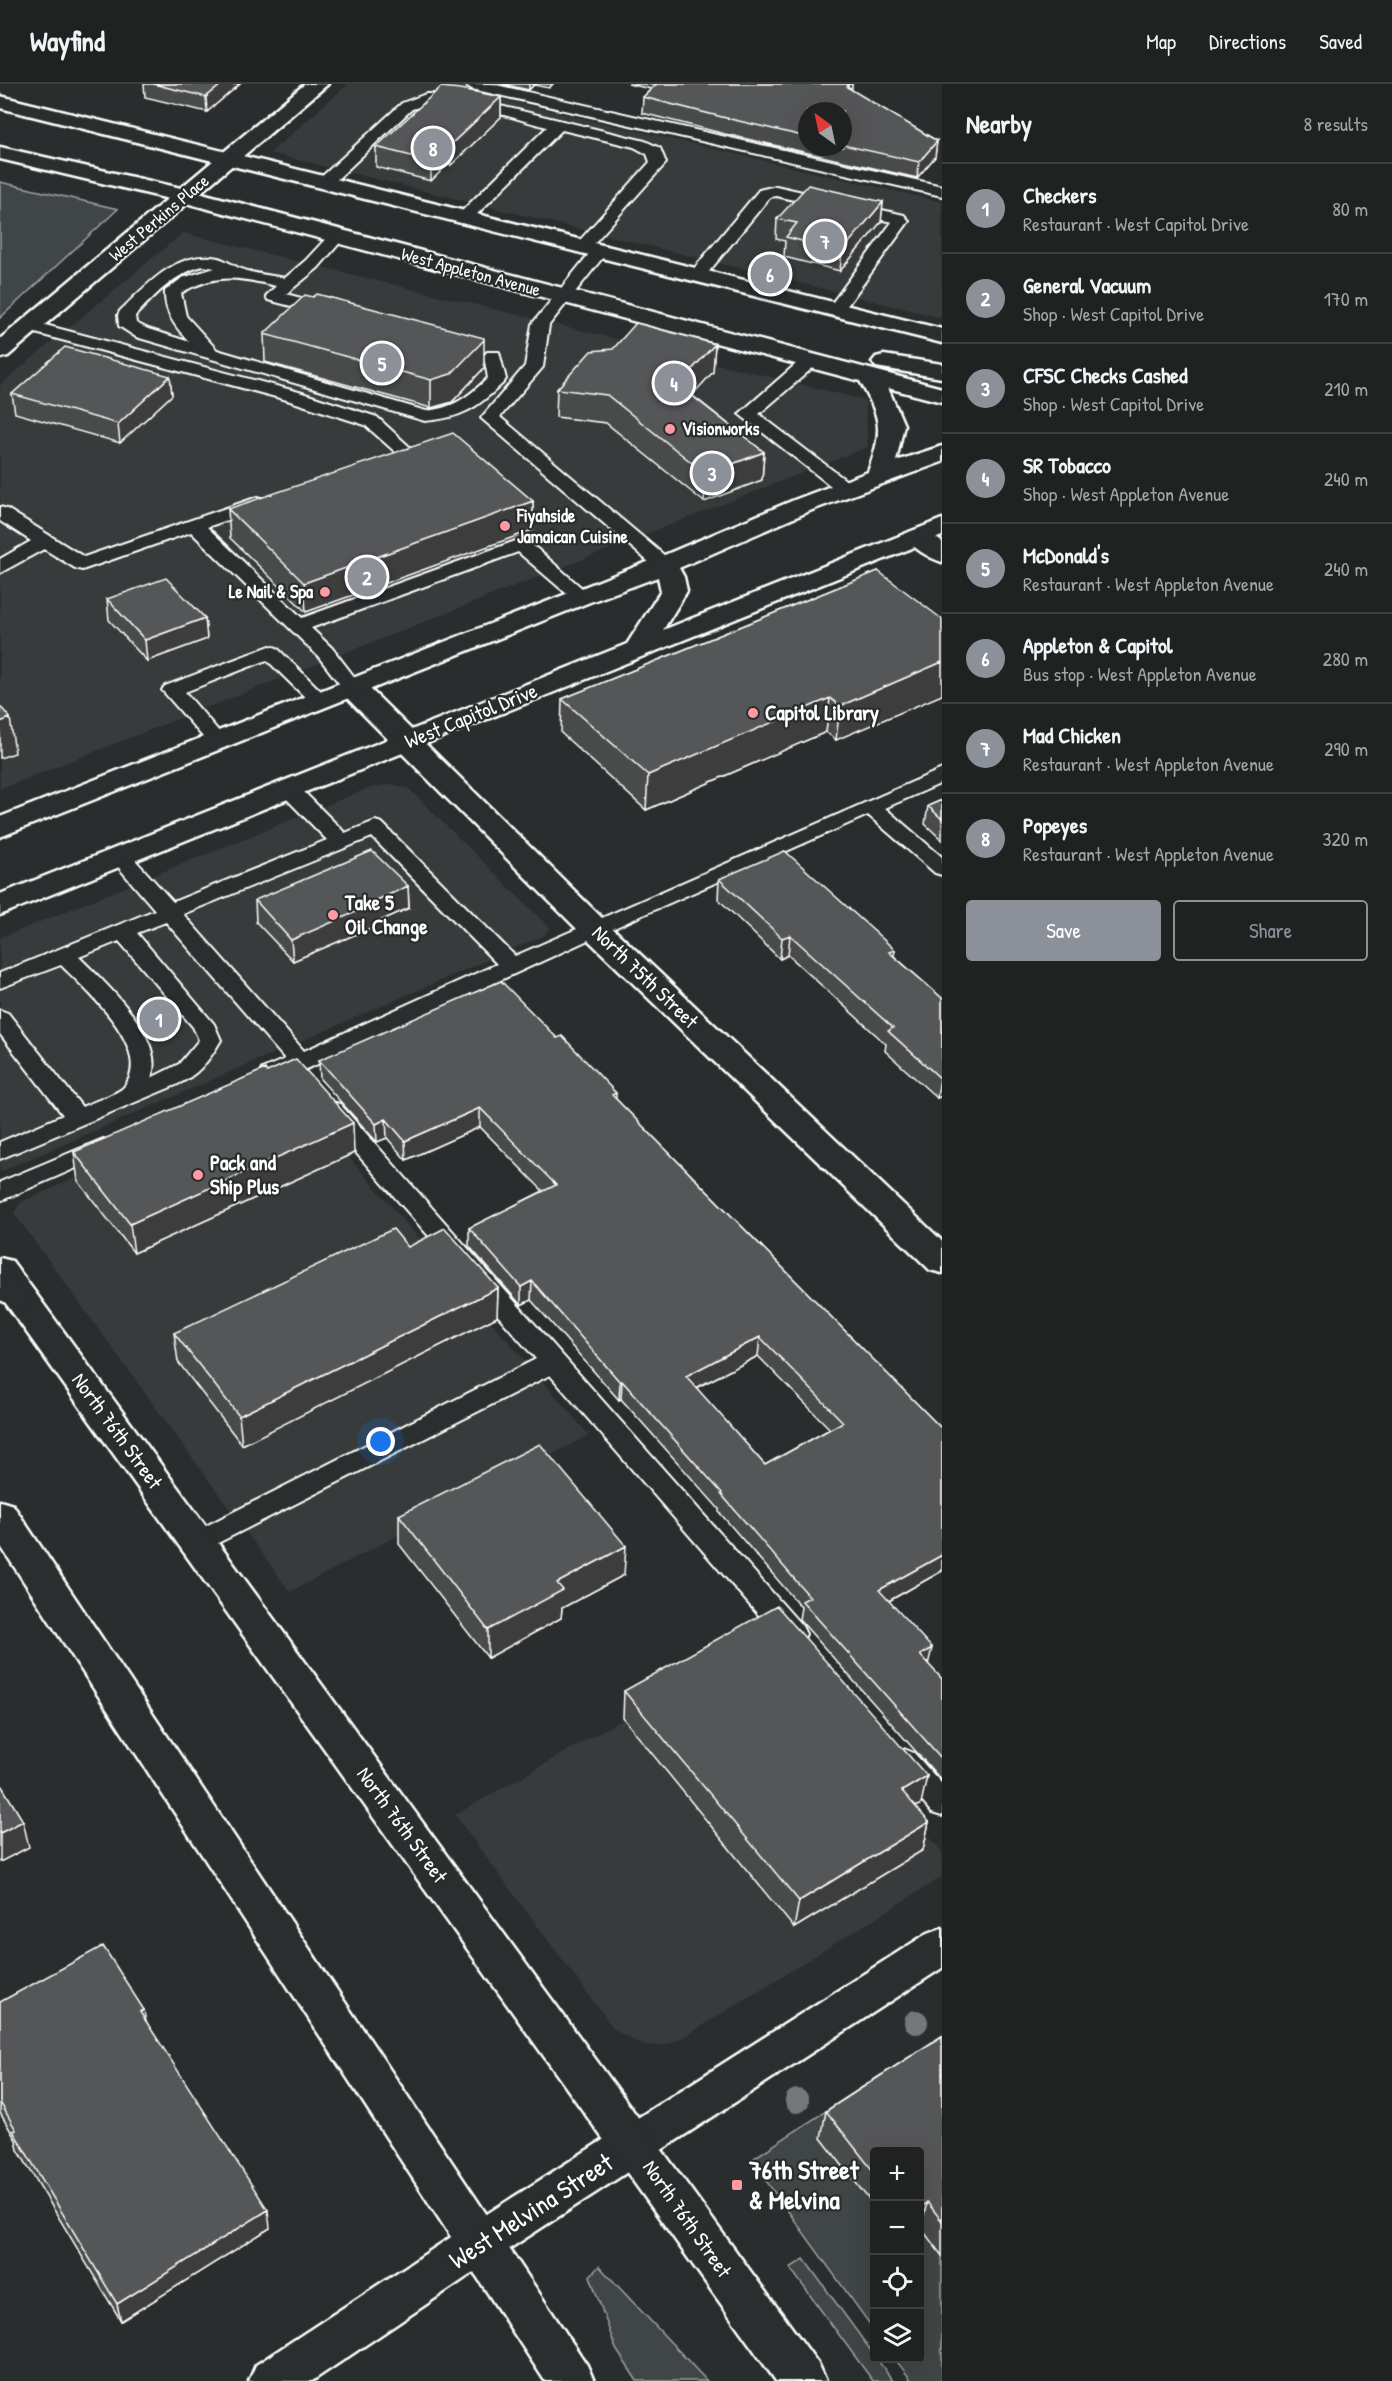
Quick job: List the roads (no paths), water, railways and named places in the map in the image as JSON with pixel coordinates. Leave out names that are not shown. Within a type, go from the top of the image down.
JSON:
[{"type":"main road","name":"West Perkins Place","points":[[0,351],[318,84]]},
{"type":"main road","points":[[0,102],[942,336]]},
{"type":"main road","name":"West Appleton Avenue","points":[[0,153],[186,196],[942,396]]},
{"type":"main road","points":[[810,361],[897,362],[942,370]]},
{"type":"main road","points":[[870,377],[892,418],[892,438],[879,476]]},
{"type":"main road","points":[[0,828],[664,565],[846,489],[942,453]]},
{"type":"main road","points":[[930,532],[942,554]]},
{"type":"main road","name":"West Capitol Drive","points":[[0,905],[930,532]]},
{"type":"main road","points":[[636,650],[674,591],[671,577],[664,565]]},
{"type":"main road","name":"North 75th Street","points":[[352,687],[594,928],[942,1261]]},
{"type":"main road","name":"North 76th Street","points":[[6,1283],[634,2144],[803,2381]]},
{"type":"main road","points":[[0,1515],[570,2381]]},
{"type":"main road","name":"West Melvina Street","points":[[272,2381],[480,2243],[942,1946]]},
{"type":"lane","points":[[472,84],[942,191]]},
{"type":"lane","points":[[324,183],[407,106],[426,99],[451,99],[639,144],[654,152],[658,163],[590,250],[541,324],[534,367],[490,418],[664,565]]},
{"type":"lane","points":[[464,218],[558,125]]},
{"type":"lane","points":[[696,276],[765,193],[776,191],[898,218],[901,221],[835,310]]},
{"type":"lane","points":[[336,236],[312,264],[274,296],[343,315]]},
{"type":"lane","points":[[287,284],[233,271],[222,262],[206,261],[188,264],[166,276],[126,315],[128,326],[142,333],[425,416],[445,415],[467,408],[497,379],[488,354],[534,367]]},
{"type":"lane","points":[[213,352],[195,339],[179,319],[171,302],[173,291],[187,281],[233,271]]},
{"type":"lane","points":[[30,327],[293,396],[371,421],[406,452],[384,459]]},
{"type":"lane","points":[[810,361],[748,414],[846,489]]},
{"type":"lane","points":[[0,513],[82,564],[272,498]]},
{"type":"lane","points":[[194,525],[325,652],[352,687]]},
{"type":"lane","points":[[0,567],[45,541]]},
{"type":"lane","points":[[299,627],[521,545],[581,596]]},
{"type":"lane","points":[[217,741],[172,690],[270,652],[319,700]]},
{"type":"lane","points":[[249,1084],[305,1076],[513,967],[594,928],[942,775]]},
{"type":"lane","points":[[289,789],[342,842]]},
{"type":"lane","points":[[870,806],[942,868]]},
{"type":"lane","points":[[0,981],[375,828],[513,967]]},
{"type":"lane","points":[[121,857],[170,912],[305,1076],[810,1654]]},
{"type":"lane","points":[[0,1151],[183,1073],[200,1059],[210,1040],[203,1024],[123,931]]},
{"type":"lane","points":[[64,955],[89,979],[138,1038],[144,1063],[132,1093]]},
{"type":"lane","points":[[0,1018],[78,1118]]},
{"type":"lane","points":[[0,1192],[117,1141]]},
{"type":"lane","points":[[197,1542],[553,1362]]},
{"type":"lane","points":[[888,1742],[942,1804]]},
{"type":"place","name":"Popeyes","points":[[433,148]]},
{"type":"place","name":"Mad Chicken","points":[[825,241]]},
{"type":"place","name":"Appleton & Capitol","points":[[770,274]]},
{"type":"place","name":"McDonald's","points":[[382,363]]},
{"type":"place","name":"SR Tobacco","points":[[674,383]]},
{"type":"place","name":"Visionworks","points":[[670,429]]},
{"type":"place","name":"CFSC Checks Cashed","points":[[712,473]]},
{"type":"place","name":"Fiyahside Jamaican Cuisine","points":[[505,526]]},
{"type":"place","name":"General Vacuum","points":[[367,577]]},
{"type":"place","name":"Le Nail & Spa","points":[[325,592]]},
{"type":"place","name":"Capitol Library","points":[[753,713]]},
{"type":"place","name":"Take 5 Oil Change","points":[[333,915]]},
{"type":"place","name":"Checkers","points":[[159,1019]]},
{"type":"place","name":"Pack and Ship Plus","points":[[198,1175]]},
{"type":"place","name":"76th Street & Melvina","points":[[737,2185]]}]
